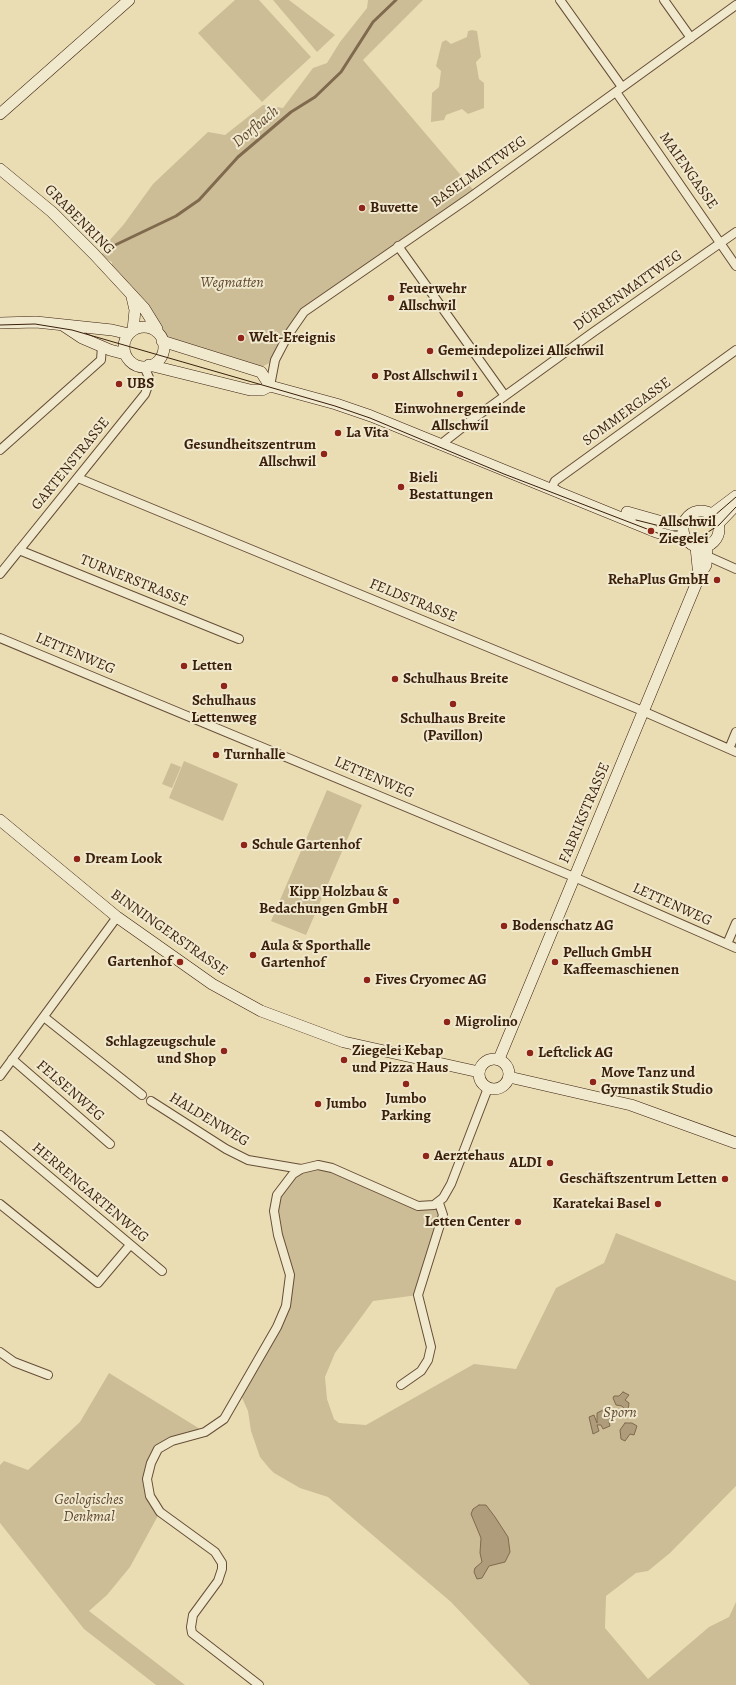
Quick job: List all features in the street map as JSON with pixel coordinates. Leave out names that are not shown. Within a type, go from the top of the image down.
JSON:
[{"type":"street","points":[[0,114],[129,0]]},
{"type":"street","name":"MAIENGASSE","points":[[560,0],[736,266]]},
{"type":"street","points":[[664,0],[691,38]]},
{"type":"street","name":"BASELMATTWEG","points":[[270,386],[275,360],[288,335],[304,312],[469,198],[736,5]]},
{"type":"street","name":"GRABENRING","points":[[0,169],[52,212],[94,254],[132,297],[144,308],[157,329],[160,337]]},
{"type":"street","name":"DÜRRENMATTWEG","points":[[440,445],[505,396],[736,232]]},
{"type":"street","points":[[398,246],[505,396]]},
{"type":"street","points":[[125,354],[124,342],[131,332],[135,310],[132,297]]},
{"type":"street","points":[[0,323],[36,322],[131,332],[145,327],[160,337],[261,372],[270,386],[371,416],[656,532],[674,537],[684,537]]},
{"type":"street","points":[[64,326],[70,331],[102,346],[125,354],[133,363],[250,390],[262,390],[270,386]]},
{"type":"street","points":[[146,366],[157,361],[161,356],[163,348],[160,337]]},
{"type":"street","points":[[0,450],[101,360],[102,346]]},
{"type":"street","name":"SOMMERGASSE","points":[[569,496],[552,487],[555,481],[736,350]]},
{"type":"street","name":"GARTENSTRASSE","points":[[0,574],[149,388],[150,380],[146,366]]},
{"type":"street","name":"FELDSTRASSE","points":[[78,478],[644,712],[732,751]]},
{"type":"street","points":[[569,496],[592,501],[651,520],[673,525],[684,524]]},
{"type":"street","points":[[712,514],[736,496]]},
{"type":"street","points":[[719,523],[736,505]]},
{"type":"street","points":[[703,550],[717,540],[719,534],[719,523],[712,514],[702,511],[693,513],[689,516],[684,524],[684,537],[691,545],[703,550],[736,569]]},
{"type":"street","name":"TURNERSTRASSE","points":[[20,550],[239,639]]},
{"type":"street","name":"FABRIKSTRASSE","points":[[498,1059],[699,577],[703,550]]},
{"type":"street","name":"LETTENWEG","points":[[0,638],[574,877],[736,948]]},
{"type":"street","points":[[732,751],[736,732]]},
{"type":"street","name":"BINNINGERSTRASSE","points":[[0,820],[117,917],[212,984],[261,1011],[344,1042],[479,1072]]},
{"type":"street","points":[[0,1076],[117,917]]},
{"type":"street","points":[[727,944],[736,923]]},
{"type":"street","points":[[44,1017],[142,1095]]},
{"type":"street","name":"FELSENWEG","points":[[12,1059],[110,1144]]},
{"type":"street","points":[[498,1059],[508,1068],[509,1077],[501,1087],[488,1088],[481,1082],[479,1072],[484,1062],[498,1059]]},
{"type":"street","points":[[509,1077],[631,1106],[736,1143]]},
{"type":"street","points":[[259,1685],[192,1633],[191,1627],[193,1615],[218,1581],[222,1569],[222,1563],[215,1552],[160,1512],[150,1496],[147,1479],[151,1463],[158,1449],[172,1441],[205,1432],[224,1419],[277,1327],[286,1306],[290,1275],[278,1235],[274,1211],[277,1195],[282,1185],[293,1174],[301,1169],[318,1165],[332,1168],[418,1206],[428,1206],[439,1203],[451,1184],[488,1088]]},
{"type":"street","name":"HALDENWEG","points":[[151,1101],[226,1149],[248,1160],[301,1169]]},
{"type":"street","name":"HERRENGARTENWEG","points":[[0,1135],[130,1246],[162,1271]]},
{"type":"street","points":[[401,1385],[421,1371],[428,1360],[431,1347],[418,1295],[444,1214],[439,1203]]},
{"type":"street","points":[[0,1204],[98,1284],[130,1246]]},
{"type":"street","points":[[0,1352],[14,1362],[48,1375]]},
{"type":"green space","points":[[235,0],[259,0],[311,57],[262,102],[198,33]]},
{"type":"green space","points":[[273,0],[289,0],[335,35],[317,52]]},
{"type":"green space","name":"Wegmatten","points":[[368,0],[423,0],[363,60],[476,193],[304,312],[275,360],[256,370],[162,341],[111,273],[112,262],[101,256],[109,241],[124,224],[153,184],[208,132],[225,135],[263,105],[283,108],[313,68],[327,63],[340,42],[367,8]]},
{"type":"green space","points":[[468,31],[477,31],[481,57],[476,62],[479,79],[484,83],[484,108],[468,114],[462,109],[446,115],[444,120],[431,122],[432,93],[439,87],[441,71],[436,66],[442,42],[446,40],[451,44],[467,37]]},
{"type":"green space","points":[[184,761],[238,784],[223,821],[169,798]]},
{"type":"green space","points":[[171,763],[181,767],[172,788],[162,784]]},
{"type":"green space","points":[[327,790],[362,805],[306,935],[271,921]]},
{"type":"green space","name":"Sporn","points":[[318,1165],[418,1206],[439,1203],[443,1215],[418,1295],[373,1301],[335,1353],[325,1377],[327,1399],[334,1419],[339,1423],[366,1425],[474,1364],[516,1369],[556,1288],[604,1263],[616,1233],[736,1281],[736,1486],[670,1553],[648,1571],[636,1573],[606,1596],[605,1628],[648,1679],[709,1627],[729,1617],[736,1602],[736,1685],[530,1685],[451,1602],[328,1497],[300,1488],[274,1473],[260,1457],[251,1431],[248,1411],[239,1391],[277,1327],[290,1275],[278,1235],[277,1195],[293,1174]]},
{"type":"green space","name":"Geologisches Denkmal","points":[[109,1373],[205,1432],[158,1449],[147,1479],[160,1512],[130,1567],[107,1595],[89,1611],[185,1685],[156,1685],[84,1629],[0,1523],[0,1465],[4,1461],[28,1470],[80,1422]]},
{"type":"shaded area","points":[[623,1392],[629,1395],[625,1400],[629,1403],[627,1412],[622,1406],[616,1405],[613,1398],[614,1396],[619,1396]]},
{"type":"shaded area","points":[[603,1410],[610,1416],[610,1426],[603,1429],[601,1425],[597,1425],[599,1431],[593,1434],[589,1417],[594,1415],[597,1423],[597,1413]]},
{"type":"shaded area","points":[[625,1423],[632,1423],[637,1426],[634,1435],[630,1434],[625,1441],[621,1439],[620,1430]]},
{"type":"shaded area","points":[[479,1505],[486,1505],[495,1517],[508,1537],[510,1552],[505,1562],[489,1566],[482,1578],[477,1579],[474,1572],[475,1568],[482,1562],[480,1553],[481,1538],[471,1514],[473,1509]]},
{"type":"waterway","name":"Dorfbach","points":[[111,247],[176,216],[199,200],[238,157],[291,112],[315,97],[341,72],[373,22],[396,0]]},
{"type":"tram line","points":[[0,325],[35,324],[72,330],[335,406],[370,418],[504,474],[673,539],[691,539],[705,534],[719,525],[736,507]]},
{"type":"tram line","points":[[636,520],[664,527],[691,525],[714,516],[736,497]]},
{"type":"place","name":"Buvette","points":[[362,208]]},
{"type":"place","name":"Feuerwehr Allschwil","points":[[391,298]]},
{"type":"place","name":"Welt-Ereignis","points":[[241,338]]},
{"type":"place","name":"Gemeindepolizei Allschwil","points":[[430,351]]},
{"type":"place","name":"Post Allschwil 1","points":[[375,376]]},
{"type":"place","name":"UBS","points":[[119,384]]},
{"type":"place","name":"Einwohnergemeinde Allschwil","points":[[460,394]]},
{"type":"place","name":"La Vita","points":[[338,433]]},
{"type":"place","name":"Gesundheitszentrum Allschwil","points":[[324,454]]},
{"type":"place","name":"Bieli Bestattungen","points":[[401,487]]},
{"type":"place","name":"Allschwil Ziegelei","points":[[651,531]]},
{"type":"place","name":"RehaPlus GmbH","points":[[717,580]]},
{"type":"place","name":"Letten","points":[[184,666]]},
{"type":"place","name":"Schulhaus Breite","points":[[395,679]]},
{"type":"place","name":"Schulhaus Lettenweg","points":[[224,686]]},
{"type":"place","name":"Schulhaus Breite (Pavillon)","points":[[453,704]]},
{"type":"place","name":"Turnhalle","points":[[216,755]]},
{"type":"place","name":"Schule Gartenhof","points":[[244,845]]},
{"type":"place","name":"Dream Look","points":[[77,859]]},
{"type":"place","name":"Kipp Holzbau & Bedachungen GmbH","points":[[396,901]]},
{"type":"place","name":"Bodenschatz AG","points":[[504,926]]},
{"type":"place","name":"Aula & Sporthalle Gartenhof","points":[[253,955]]},
{"type":"place","name":"Gartenhof","points":[[180,962]]},
{"type":"place","name":"Pelluch GmbH Kaffeemaschienen","points":[[555,962]]},
{"type":"place","name":"Fives Cryomec AG","points":[[367,980]]},
{"type":"place","name":"Migrolino","points":[[447,1022]]},
{"type":"place","name":"Schlagzeugschule und Shop","points":[[224,1051]]},
{"type":"place","name":"Leftclick AG","points":[[530,1053]]},
{"type":"place","name":"Ziegelei Kebap und Pizza Haus","points":[[344,1060]]},
{"type":"place","name":"Move Tanz und Gymnastik Studio","points":[[593,1082]]},
{"type":"place","name":"Jumbo Parking","points":[[406,1084]]},
{"type":"place","name":"Jumbo","points":[[318,1104]]},
{"type":"place","name":"Aerztehaus","points":[[426,1156]]},
{"type":"place","name":"ALDI","points":[[550,1163]]},
{"type":"place","name":"Geschäftszentrum Letten","points":[[725,1179]]},
{"type":"place","name":"Karatekai Basel","points":[[658,1204]]},
{"type":"place","name":"Letten Center","points":[[518,1222]]}]
